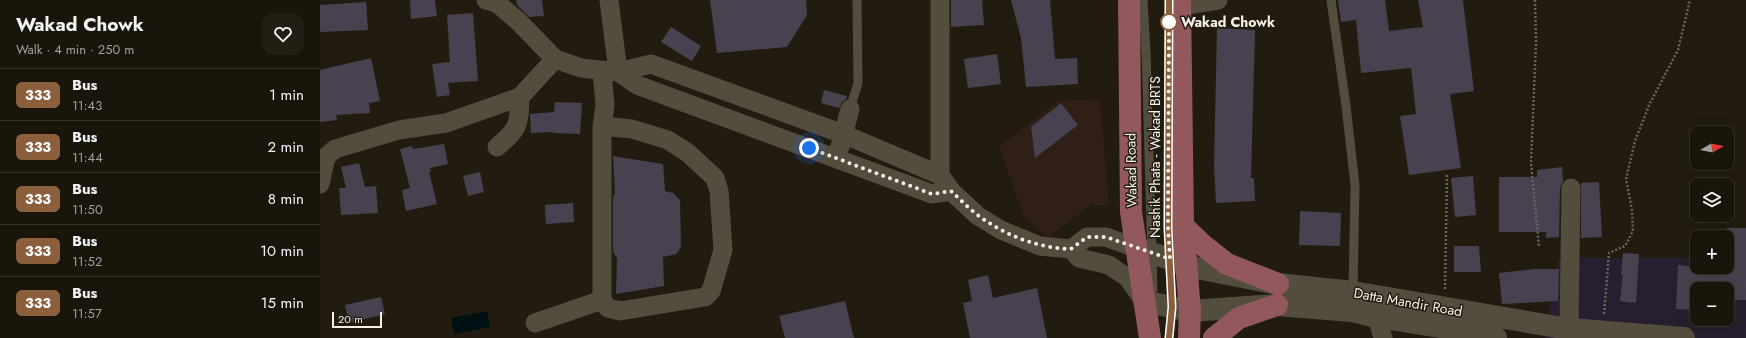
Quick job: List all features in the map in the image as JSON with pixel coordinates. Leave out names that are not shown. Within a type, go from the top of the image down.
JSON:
[{"type":"main road","name":"Wakad Road","points":[[1129,0],[1131,212],[1161,257],[1163,308],[1157,336]]},
{"type":"main road","name":"Wakad Road","points":[[1177,4],[1183,226],[1161,257],[1163,308],[1189,338]]},
{"type":"main road","points":[[1183,226],[1204,246],[1227,264],[1277,294],[1239,318],[1214,338]]},
{"type":"main road","name":"Datta Mandir Road","points":[[1161,257],[1277,294],[1352,310],[1377,317],[1472,332],[1496,338]]},
{"type":"main road","name":"Datta Mandir Road","points":[[1163,308],[1277,294],[1353,292],[1444,308],[1567,333],[1603,332],[1684,338]]},
{"type":"street","points":[[486,0],[497,3],[518,21],[555,59],[581,68],[610,71],[650,64],[843,134],[940,175],[951,191],[978,216],[1001,230],[1040,246],[1071,249],[1087,237],[1106,237],[1161,257]]},
{"type":"street","points":[[602,126],[632,129],[668,140],[688,153],[715,178],[720,191],[723,250],[711,292],[704,297],[620,311],[608,308],[602,300],[602,126],[610,71],[609,0]]},
{"type":"street","points":[[940,0],[940,175]]},
{"type":"street","points":[[1177,4],[1218,0]]},
{"type":"street","points":[[320,184],[327,148],[399,130],[446,123],[520,97],[555,59]]},
{"type":"street","points":[[610,71],[637,85],[932,194],[951,191]]},
{"type":"street","points":[[497,147],[513,134],[519,119],[520,97]]},
{"type":"street","points":[[838,158],[850,109]]},
{"type":"street","points":[[1567,333],[1570,188]]},
{"type":"street","points":[[1071,249],[1079,258],[1109,264],[1163,308]]},
{"type":"street","points":[[535,323],[602,300]]},
{"type":"street","points":[[1377,317],[1383,338]]},
{"type":"lane","points":[[850,109],[858,83],[857,0]]},
{"type":"lane","name":"Nashik Phata - Wakad BRTS","points":[[1143,0],[1161,257]]},
{"type":"lane","points":[[1331,0],[1346,106],[1355,185],[1353,292]]},
{"type":"lane","name":"Nashik Phata - Wakad BRTS","points":[[1161,257],[1168,228],[1177,4]]},
{"type":"lane","points":[[1163,308],[1169,338]]},
{"type":"path","points":[[1535,0],[1536,42],[1531,162],[1539,247]]},
{"type":"path","points":[[1603,332],[1609,253],[1625,246],[1633,231],[1632,210],[1626,179],[1634,141],[1650,103],[1678,50],[1690,0]]},
{"type":"path","points":[[1444,308],[1447,175]]},
{"type":"shaded area","points":[[1100,99],[1109,206],[1091,205],[1047,238],[1024,217],[999,147],[1058,101]]},
{"type":"shaded area","points":[[1559,258],[1690,258],[1690,274],[1734,274],[1734,264],[1746,259],[1746,338],[1544,338]]},
{"type":"shaded area","points":[[487,311],[490,327],[454,334],[451,318]]},
{"type":"building","points":[[410,0],[435,0],[437,16],[411,19]]},
{"type":"building","points":[[516,0],[542,0],[544,16],[529,17],[517,5]]},
{"type":"building","points":[[710,0],[806,0],[807,15],[787,47],[717,53]]},
{"type":"building","points":[[951,0],[982,0],[984,25],[951,27]]},
{"type":"building","points":[[1011,0],[1050,0],[1055,59],[1077,58],[1078,84],[1026,87],[1021,38]]},
{"type":"building","points":[[1338,0],[1385,0],[1389,31],[1423,27],[1418,0],[1463,0],[1474,91],[1450,94],[1461,168],[1409,175],[1400,116],[1416,114],[1411,68],[1361,73],[1356,20],[1341,22]]},
{"type":"building","points":[[366,2],[368,30],[320,32],[320,5]]},
{"type":"building","points":[[473,13],[478,81],[448,83],[450,95],[437,97],[432,64],[450,62],[447,15]]},
{"type":"building","points":[[671,27],[701,46],[692,61],[661,42]]},
{"type":"building","points":[[1217,28],[1255,30],[1251,178],[1254,178],[1255,201],[1216,203],[1214,166]]},
{"type":"building","points":[[997,54],[1001,84],[968,88],[964,59]]},
{"type":"building","points":[[371,58],[380,101],[369,103],[370,113],[336,115],[337,120],[320,122],[320,70]]},
{"type":"building","points":[[824,90],[847,96],[846,99],[842,102],[839,108],[821,103]]},
{"type":"building","points":[[555,102],[582,103],[580,134],[553,132],[531,133],[530,114],[554,112]]},
{"type":"building","points":[[1061,103],[1078,125],[1035,158],[1031,127]]},
{"type":"building","points":[[444,144],[448,164],[430,168],[431,172],[429,172],[437,204],[406,211],[402,190],[410,188],[400,149],[412,146],[413,149]]},
{"type":"building","points":[[613,156],[663,164],[665,191],[673,193],[680,200],[681,247],[676,254],[663,257],[664,286],[616,294],[617,258],[613,252],[613,197],[615,193]]},
{"type":"building","points":[[359,163],[365,187],[376,186],[378,213],[341,215],[339,188],[346,188],[341,167]]},
{"type":"building","points":[[1562,167],[1563,181],[1560,188],[1559,237],[1546,238],[1546,232],[1499,232],[1499,177],[1537,177],[1537,170]]},
{"type":"building","points":[[480,172],[484,192],[468,196],[463,176]]},
{"type":"building","points":[[1473,176],[1476,215],[1455,217],[1451,178]]},
{"type":"building","points":[[1599,182],[1602,237],[1581,238],[1581,183]]},
{"type":"building","points":[[573,203],[574,222],[546,224],[545,205]]},
{"type":"building","points":[[1300,211],[1341,213],[1340,246],[1299,245]]},
{"type":"building","points":[[1727,228],[1746,228],[1746,300],[1734,300],[1734,282],[1690,282],[1690,310],[1676,309],[1678,265],[1690,266],[1690,274],[1734,274],[1734,230],[1727,230]]},
{"type":"building","points":[[1454,246],[1479,246],[1481,272],[1454,272]]},
{"type":"building","points":[[1623,253],[1639,254],[1636,303],[1620,301],[1623,275],[1621,275]]},
{"type":"building","points":[[1534,269],[1559,269],[1558,301],[1502,304],[1499,273]]},
{"type":"building","points":[[988,275],[993,298],[1037,288],[1047,338],[970,338],[963,303],[972,301],[968,280]]},
{"type":"building","points":[[381,297],[385,314],[349,323],[345,305]]},
{"type":"building","points":[[845,301],[854,338],[785,338],[779,316]]},
{"type":"bus line","name":"333","points":[[1169,0],[1168,228],[1172,307],[1169,338]]},
{"type":"place","name":"Wakad Chowk","points":[[1169,22]]},
{"type":"route","points":[[809,148],[932,194],[951,191],[978,216],[1001,230],[1022,240],[1040,246],[1071,249],[1087,237],[1106,237],[1170,259],[1168,228],[1169,22]]}]
